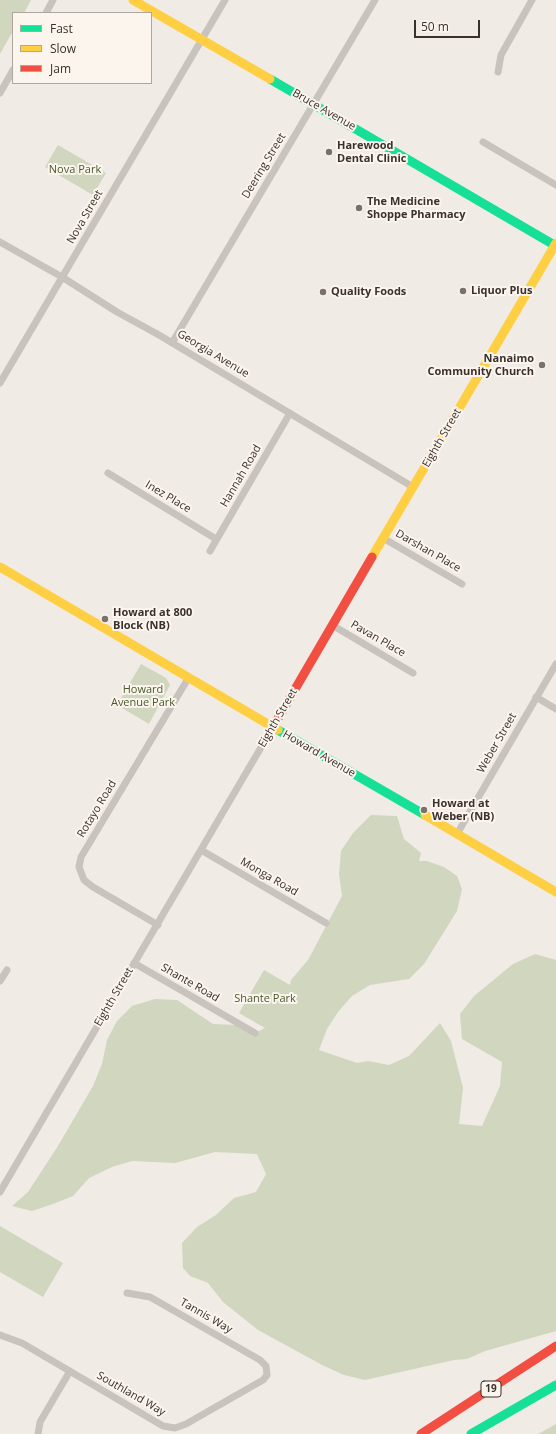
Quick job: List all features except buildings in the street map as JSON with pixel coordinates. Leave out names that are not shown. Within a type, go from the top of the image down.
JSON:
[{"type":"main road","name":"Bruce Avenue","points":[[133,0],[556,244]]},
{"type":"main road","name":"Eighth Street","points":[[273,727],[556,244]]},
{"type":"main road","name":"Howard Avenue","points":[[0,567],[556,892]]},
{"type":"main road","name":"19","points":[[421,1434],[556,1346]]},
{"type":"main road","points":[[471,1434],[556,1385]]},
{"type":"street","points":[[47,12],[53,0]]},
{"type":"street","name":"Nova Street","points":[[0,383],[225,0]]},
{"type":"street","name":"Deering Street","points":[[172,343],[375,0]]},
{"type":"street","points":[[498,72],[501,55],[532,0]]},
{"type":"street","points":[[0,93],[12,72]]},
{"type":"street","points":[[483,142],[556,185]]},
{"type":"street","name":"Georgia Avenue","points":[[0,242],[62,277],[117,312],[172,343],[413,487]]},
{"type":"street","name":"Hannah Road","points":[[210,551],[290,413]]},
{"type":"street","name":"Inez Place","points":[[108,474],[216,539]]},
{"type":"street","name":"Darshan Place","points":[[383,538],[462,584]]},
{"type":"street","name":"Pavan Place","points":[[332,625],[413,673]]},
{"type":"street","name":"Weber Street","points":[[457,834],[556,664]]},
{"type":"street","name":"Rotayo Road","points":[[158,924],[93,887],[84,880],[79,867],[81,857],[189,677]]},
{"type":"street","points":[[536,698],[556,709]]},
{"type":"street","name":"Eighth Street","points":[[0,1192],[273,727]]},
{"type":"street","name":"Monga Road","points":[[202,850],[326,922]]},
{"type":"street","name":"Shante Road","points":[[134,963],[255,1033]]},
{"type":"street","points":[[0,981],[7,970]]},
{"type":"street","name":"Tannis Way","points":[[127,1293],[150,1296],[260,1360],[268,1370]]},
{"type":"street","name":"Southland Way","points":[[0,1335],[22,1343],[163,1426],[175,1428],[186,1424],[263,1380],[268,1370]]},
{"type":"street","points":[[38,1434],[40,1422],[70,1371]]},
{"type":"green space","points":[[0,0],[31,0],[25,12],[12,12],[12,33],[0,54]]},
{"type":"green space","name":"Nova Park","points":[[58,145],[106,173],[93,195],[45,167]]},
{"type":"green space","name":"Howard Avenue Park","points":[[141,664],[166,678],[170,685],[149,724],[117,705]]},
{"type":"green space","name":"Shante Park","points":[[371,815],[397,816],[404,839],[421,853],[419,861],[427,861],[444,867],[457,876],[462,889],[457,911],[424,964],[409,979],[370,985],[352,996],[338,1012],[327,1029],[319,1050],[357,1063],[368,1061],[389,1065],[409,1056],[440,1023],[451,1041],[463,1088],[459,1124],[482,1126],[500,1086],[502,1062],[462,1039],[460,1014],[474,996],[513,964],[535,954],[556,960],[556,1331],[485,1351],[467,1359],[454,1360],[365,1380],[344,1375],[324,1366],[258,1330],[223,1302],[208,1283],[190,1276],[183,1268],[182,1243],[197,1227],[216,1215],[234,1198],[256,1192],[266,1174],[257,1154],[215,1152],[175,1163],[132,1161],[112,1167],[89,1178],[73,1196],[53,1204],[32,1211],[12,1206],[28,1192],[58,1146],[93,1086],[102,1064],[107,1040],[117,1021],[132,1006],[155,999],[177,1000],[213,1024],[236,1025],[255,1033],[265,1028],[239,1013],[264,970],[290,985],[291,980],[308,960],[342,896],[339,874],[341,851],[353,833]]},
{"type":"green space","points":[[0,1226],[63,1263],[43,1297],[0,1272]]},
{"type":"green space","points":[[556,1424],[556,1434],[538,1434]]},
{"type":"traffic: fast","points":[[270,79],[556,246]]},
{"type":"traffic: fast","points":[[278,730],[425,815]]},
{"type":"traffic: fast","points":[[471,1434],[556,1385]]},
{"type":"traffic: slow","points":[[133,0],[270,79]]},
{"type":"traffic: slow","points":[[372,557],[556,243]]},
{"type":"traffic: slow","points":[[0,567],[278,730]]},
{"type":"traffic: slow","points":[[425,815],[556,892]]},
{"type":"traffic: jam","points":[[273,727],[372,557]]},
{"type":"traffic: jam","points":[[421,1434],[556,1346]]},
{"type":"place","name":"Harewood Dental Clinic","points":[[329,152]]},
{"type":"place","name":"The Medicine Shoppe Pharmacy","points":[[359,208]]},
{"type":"place","name":"Liquor Plus","points":[[463,291]]},
{"type":"place","name":"Quality Foods","points":[[323,292]]},
{"type":"place","name":"Nanaimo Community Church","points":[[542,365]]},
{"type":"place","name":"Howard at 800 Block (NB)","points":[[105,619]]},
{"type":"place","name":"Howard at Weber (NB)","points":[[424,810]]}]
